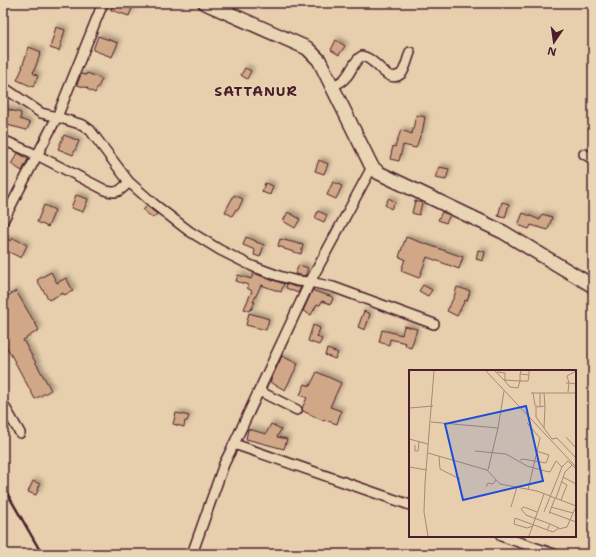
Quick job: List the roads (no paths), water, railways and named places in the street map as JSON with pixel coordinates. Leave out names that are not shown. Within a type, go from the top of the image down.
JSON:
[{"type":"street","points":[[3,221],[57,117],[103,3]]},
{"type":"street","points":[[205,3],[307,48],[319,60],[372,167],[379,173],[503,232],[593,286]]},
{"type":"street","points":[[332,86],[341,83],[346,78],[358,58],[362,56],[374,62],[385,74],[397,76],[402,72],[410,52]]},
{"type":"street","points":[[3,87],[41,113],[83,125],[90,130],[129,182],[154,204],[220,250],[252,266],[279,276],[297,281],[333,287],[434,324]]},
{"type":"street","points":[[3,140],[37,155],[107,191],[117,192],[129,182]]},
{"type":"street","points":[[584,154],[593,159]]},
{"type":"street","points":[[192,554],[224,464],[310,282],[372,167]]},
{"type":"street","points":[[258,391],[297,410]]},
{"type":"street","points":[[3,404],[20,433]]},
{"type":"street","points":[[234,444],[409,505]]},
{"type":"street","points":[[504,537],[554,554]]},
{"type":"railway","points":[[3,486],[42,554]]},
{"type":"district","name":"SATTANUR","points":[[256,91]]}]
